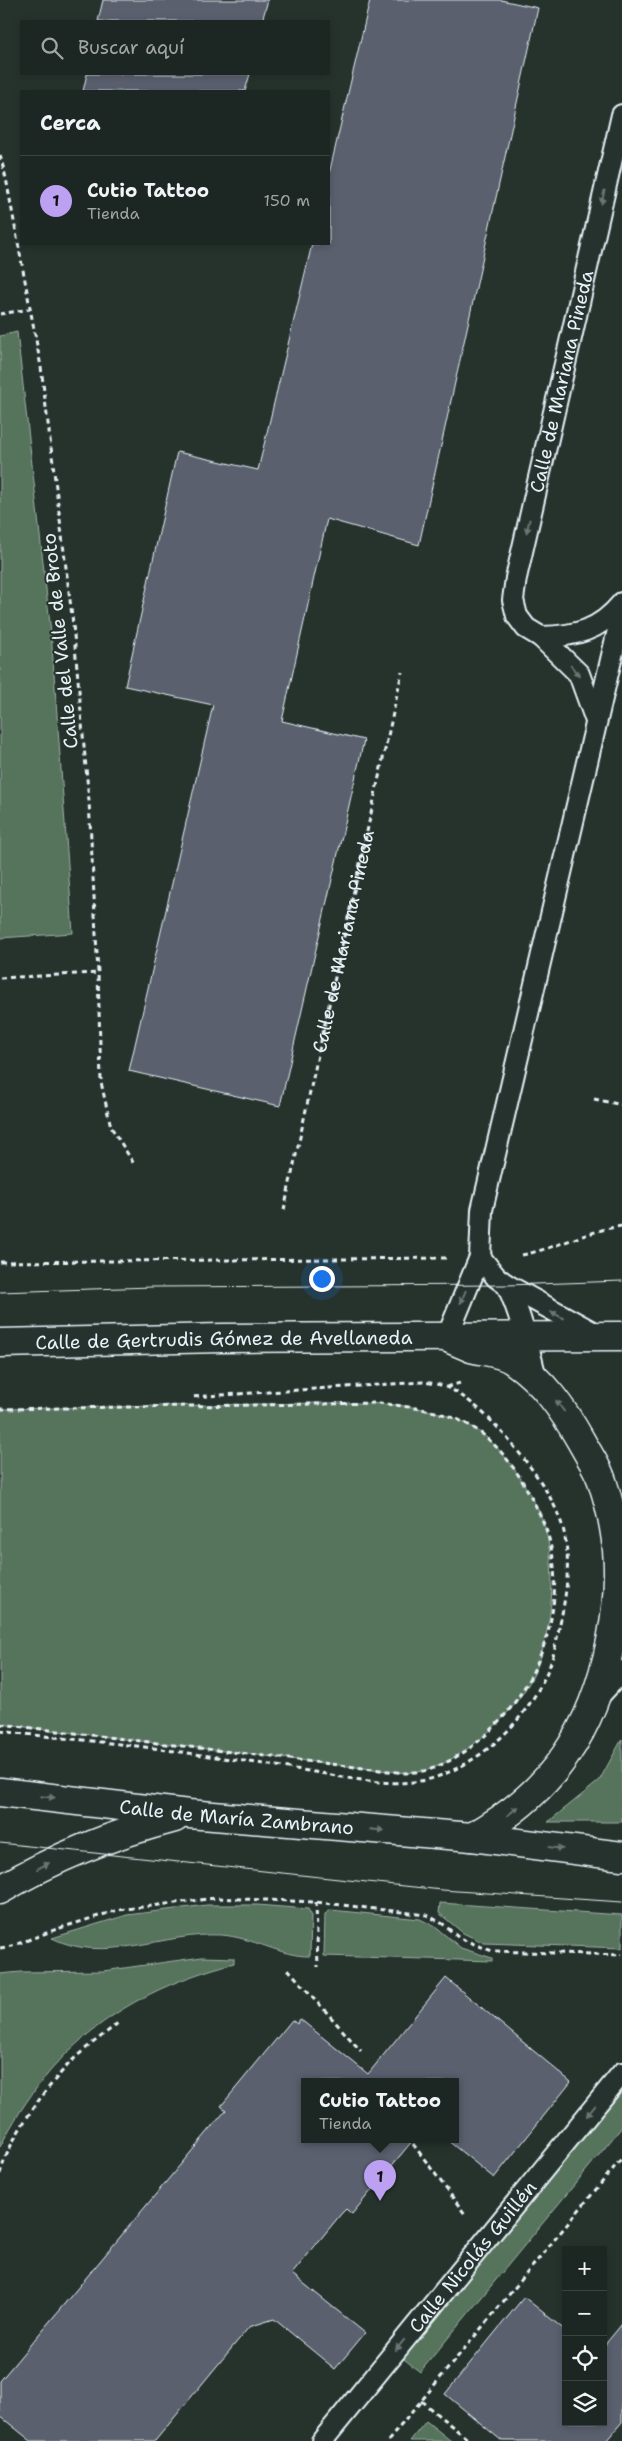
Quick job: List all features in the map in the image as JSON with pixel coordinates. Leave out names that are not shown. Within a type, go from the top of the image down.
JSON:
[{"type":"main road","name":"Calle de Gertrudis Gómez de Avellaneda","points":[[446,1337],[472,1348],[498,1353],[512,1359],[536,1378],[564,1411],[612,1483],[619,1580],[615,1620],[597,1698]]},
{"type":"main road","name":"Calle de Gertrudis Gómez de Avellaneda","points":[[0,1344],[212,1338],[611,1337]]},
{"type":"main road","points":[[472,1838],[497,1824],[545,1782],[585,1724],[597,1698]]},
{"type":"main road","name":"Calle de María Zambrano","points":[[0,1792],[189,1814],[472,1838],[622,1857]]},
{"type":"main road","points":[[0,1890],[73,1851],[143,1826],[189,1814]]},
{"type":"lane","name":"Calle de Mariana Pineda","points":[[596,721],[579,674],[541,637],[526,628],[517,616],[513,600],[516,578],[622,115]]},
{"type":"lane","points":[[541,637],[564,636],[588,631],[611,616],[622,603]]},
{"type":"lane","points":[[446,1337],[480,1257],[482,1210],[622,613]]},
{"type":"lane","points":[[480,1257],[496,1276],[507,1285],[611,1337]]},
{"type":"lane","points":[[507,1285],[519,1311],[536,1378]]},
{"type":"lane","points":[[597,1698],[622,1671]]},
{"type":"lane","name":"Calle Nicolás Guillén","points":[[322,2441],[622,2073]]},
{"type":"path","name":"Calle del Valle de Broto","points":[[0,155],[42,367],[73,624],[89,801],[98,973],[101,1082],[111,1128],[134,1164]]},
{"type":"path","points":[[0,314],[30,309]]},
{"type":"path","name":"Calle de Mariana Pineda","points":[[284,1210],[402,672]]},
{"type":"path","points":[[0,978],[98,973]]},
{"type":"path","points":[[594,1099],[622,1105]]},
{"type":"path","points":[[519,1255],[537,1252],[588,1233],[622,1226]]},
{"type":"path","points":[[0,1262],[452,1258]]},
{"type":"path","points":[[0,1731],[159,1749],[370,1780],[415,1782],[441,1775],[466,1763],[500,1740],[522,1716],[536,1694],[551,1664],[564,1607],[567,1559],[563,1528],[554,1505],[541,1482],[502,1431],[482,1412],[446,1387],[423,1382],[191,1397]]},
{"type":"path","points":[[0,1409],[380,1403],[423,1409],[462,1421],[480,1433],[501,1452],[514,1467],[536,1505],[547,1534],[552,1568],[553,1596],[538,1664],[519,1697],[486,1736],[458,1756],[430,1770],[405,1773],[0,1724]]},
{"type":"path","points":[[0,1948],[12,1946],[57,1928],[118,1910],[216,1898],[316,1902],[427,1915],[443,1924],[458,1938],[492,1951],[622,1955]]},
{"type":"path","points":[[316,1902],[318,1967]]},
{"type":"path","points":[[288,1970],[362,2051]]},
{"type":"path","points":[[0,2174],[3,2164],[29,2114],[67,2066],[119,2022]]},
{"type":"path","points":[[413,2144],[467,2216]]},
{"type":"path","points":[[388,2441],[622,2158]]},
{"type":"path","points":[[421,2401],[470,2441]]},
{"type":"green space","points":[[17,332],[51,633],[73,933],[0,938],[0,336]]},
{"type":"green space","points":[[319,1403],[391,1404],[444,1414],[461,1421],[480,1432],[505,1456],[534,1502],[546,1529],[550,1552],[552,1584],[550,1615],[539,1662],[532,1678],[522,1695],[495,1726],[463,1752],[447,1762],[428,1770],[405,1773],[0,1724],[0,1409]]},
{"type":"green space","points":[[622,1739],[622,1822],[548,1822],[599,1781]]},
{"type":"green space","points":[[440,1903],[622,1915],[622,1948],[484,1943],[463,1933],[439,1913]]},
{"type":"green space","points":[[207,1905],[257,1905],[308,1909],[311,1914],[310,1956],[289,1953],[244,1939],[221,1935],[200,1935],[114,1948],[93,1949],[72,1946],[52,1938],[127,1915]]},
{"type":"green space","points":[[331,1910],[420,1919],[434,1926],[461,1948],[492,1958],[492,1961],[324,1956],[325,1914]]},
{"type":"green space","points":[[202,1957],[234,1958],[234,1963],[195,1975],[159,1990],[126,2007],[96,2028],[68,2052],[43,2079],[0,2147],[0,1974],[103,1971]]},
{"type":"green space","points":[[622,2085],[622,2127],[420,2372],[399,2355]]},
{"type":"green space","points":[[426,2421],[451,2441],[410,2441]]},
{"type":"building","points":[[103,0],[268,0],[262,20],[98,20]]},
{"type":"building","points":[[370,0],[501,0],[538,8],[419,545],[327,519],[282,721],[364,740],[280,1106],[129,1071],[213,705],[125,686],[177,452],[258,470],[312,245],[330,245],[330,170]]},
{"type":"building","points":[[87,75],[250,75],[245,90],[83,90]]},
{"type":"building","points":[[446,1978],[571,2082],[494,2178],[451,2143],[459,2143],[459,2078],[301,2078],[301,2143],[411,2143],[352,2214],[346,2209],[341,2214],[292,2274],[365,2333],[335,2369],[274,2319],[249,2327],[155,2441],[31,2441],[0,2416],[0,2381],[226,2110],[221,2106],[292,2020],[297,2024],[300,2019],[368,2074]]},
{"type":"building","points":[[524,2297],[562,2328],[562,2426],[607,2426],[607,2342],[622,2324],[622,2422],[606,2441],[502,2441],[445,2394]]},
{"type":"tram line","points":[[0,1292],[152,1287],[507,1285],[622,1281]]},
{"type":"tram line","points":[[0,1843],[442,1890],[622,1902]]},
{"type":"place","name":"Cutio Tattoo","points":[[380,2201]]}]
